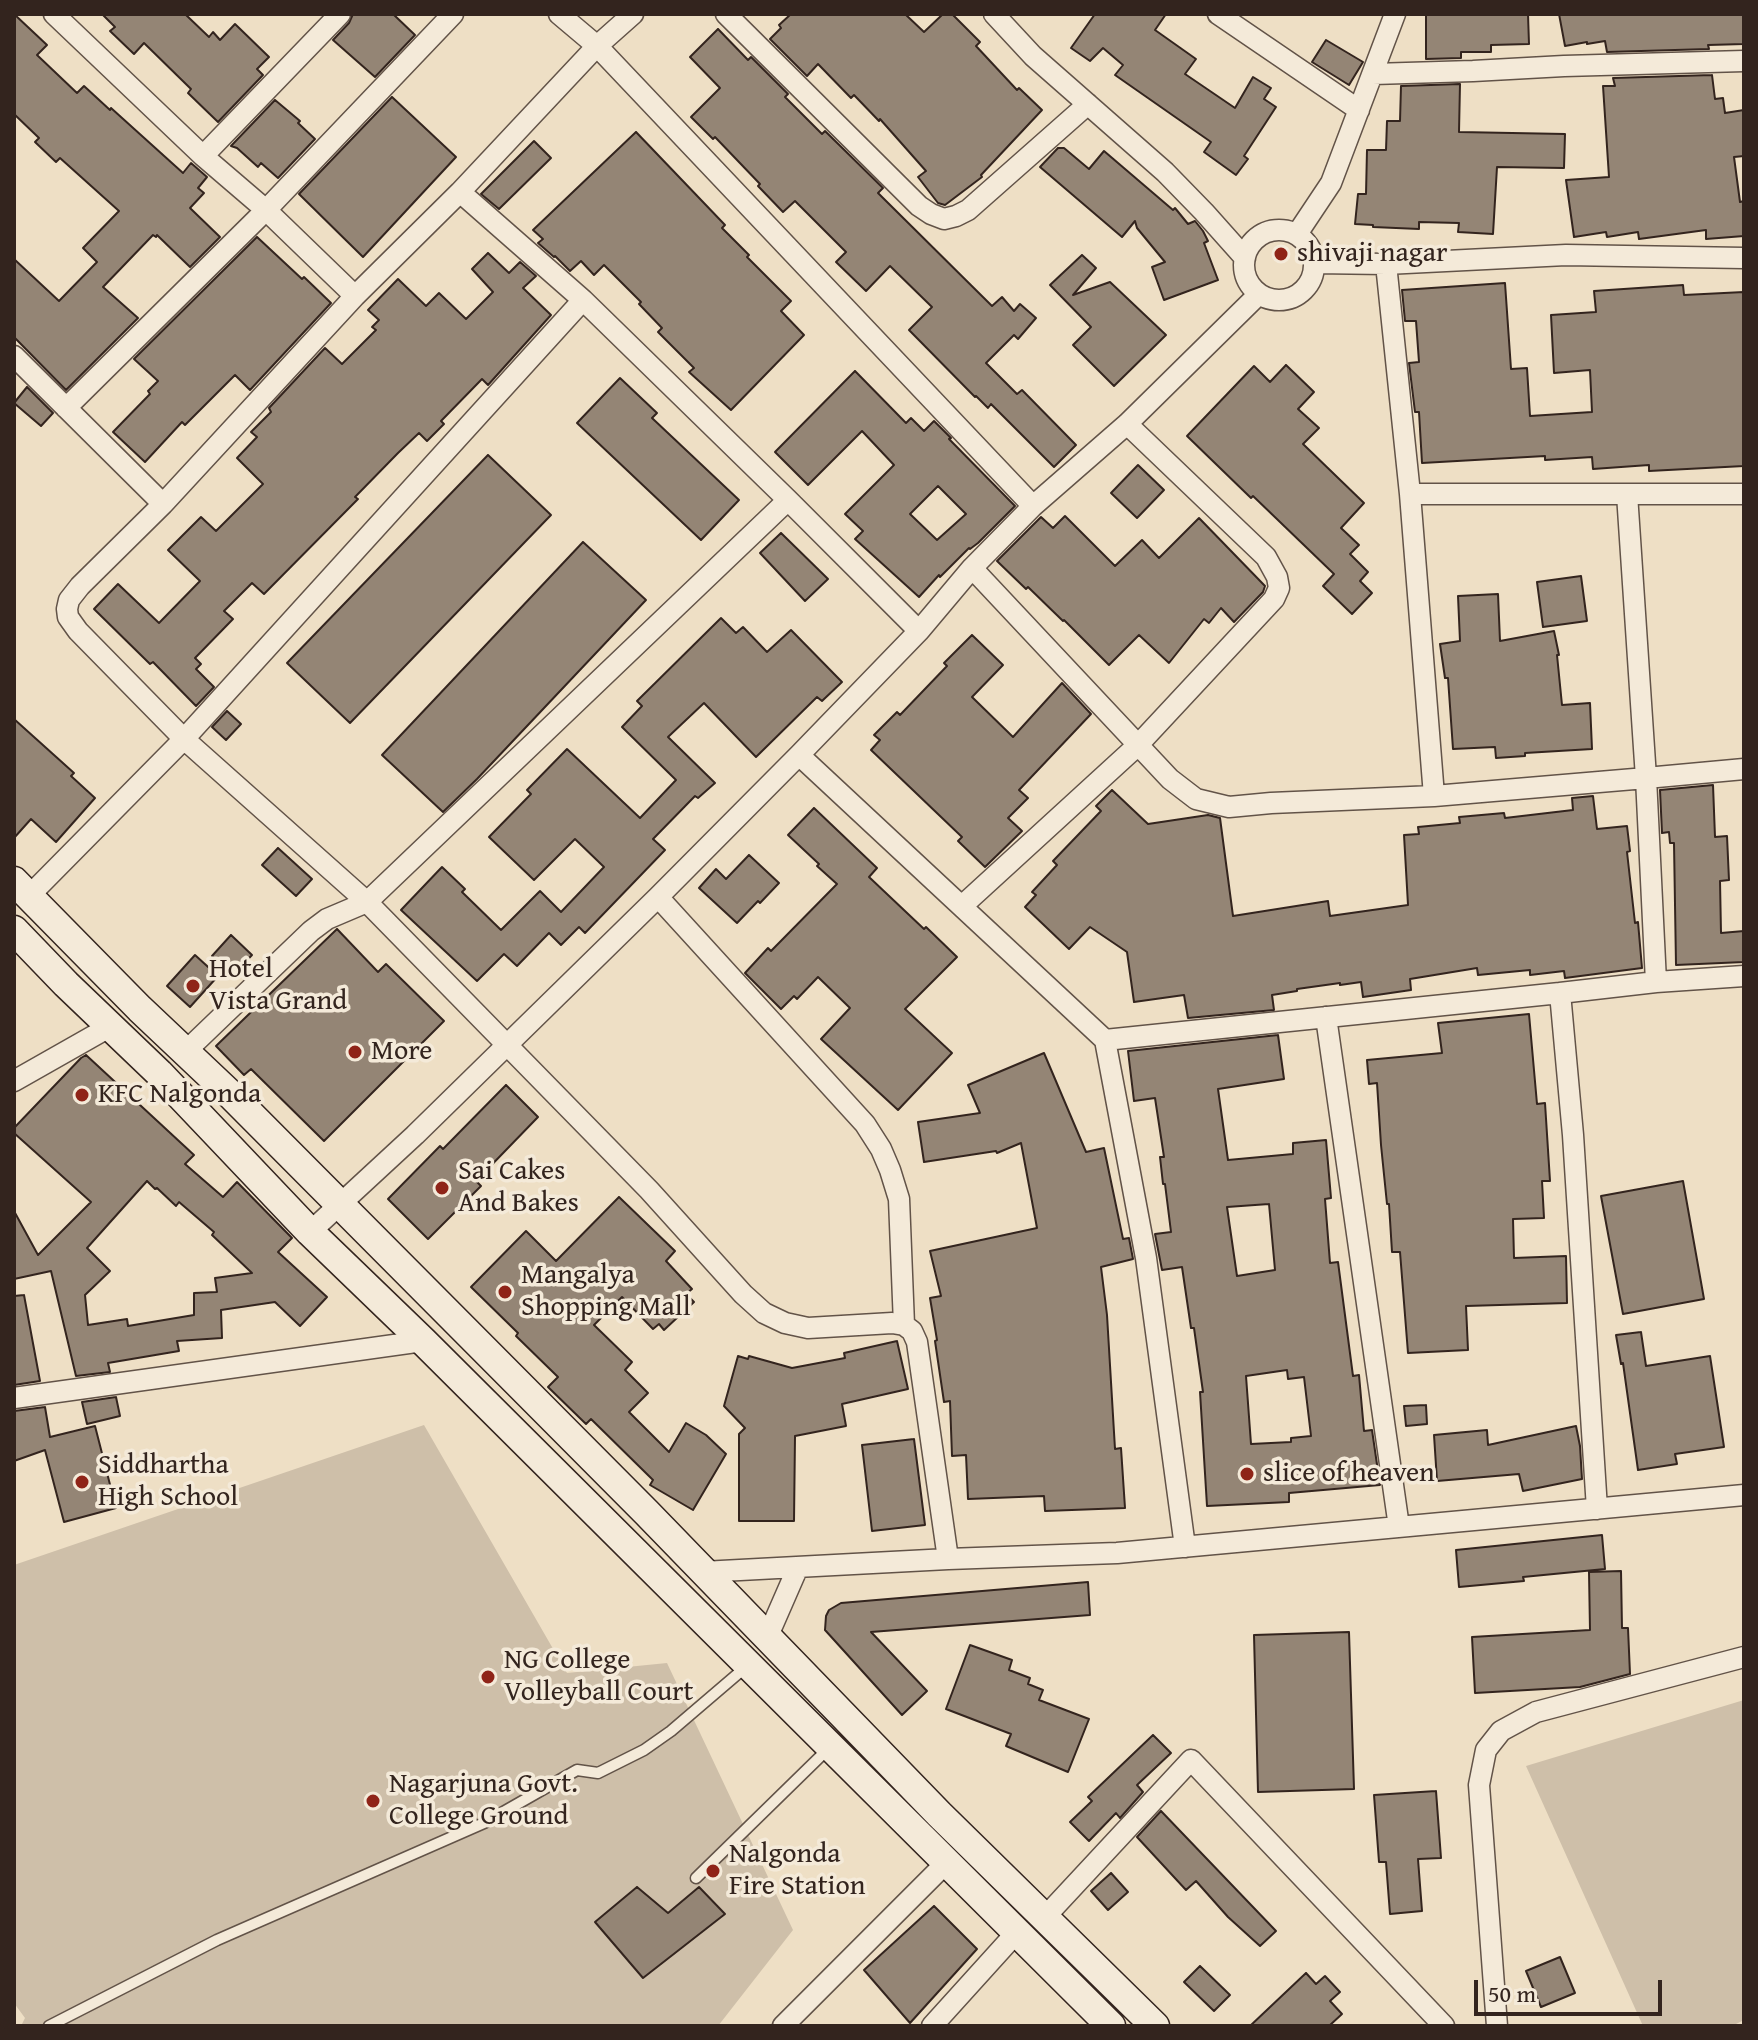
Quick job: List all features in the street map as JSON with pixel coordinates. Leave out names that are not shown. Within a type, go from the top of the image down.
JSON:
[{"type":"main road","points":[[22,888],[636,1502],[939,1814],[1155,2026]]},
{"type":"main road","points":[[14,930],[159,1073],[310,1232],[1111,2026]]},
{"type":"street","points":[[54,14],[355,296]]},
{"type":"street","points":[[203,156],[340,14]]},
{"type":"street","points":[[66,408],[266,210],[453,14]]},
{"type":"street","points":[[559,14],[597,46],[1033,506]]},
{"type":"street","points":[[633,14],[597,46],[460,192],[355,296],[163,504],[80,586],[69,600],[68,617],[184,739],[367,902],[649,1190],[764,1313],[785,1323],[808,1328],[892,1323],[904,1325],[912,1331],[917,1342],[948,1559]]},
{"type":"street","points":[[726,14],[919,206],[944,219],[968,210],[1088,104]]},
{"type":"street","points":[[994,14],[1033,56],[1165,172],[1245,258]]},
{"type":"street","points":[[1218,14],[1359,110]]},
{"type":"street","points":[[1297,234],[1331,183],[1395,14]]},
{"type":"street","points":[[1373,74],[1744,61]]},
{"type":"street","points":[[460,192],[583,300],[919,631]]},
{"type":"street","points":[[1284,229],[1307,241],[1315,263],[1313,276],[1296,296],[1284,300],[1271,299],[1259,294],[1250,285],[1246,277],[1245,258],[1249,246],[1258,236],[1271,230],[1284,229]]},
{"type":"street","points":[[1315,263],[1386,264],[1566,255],[1744,258]]},
{"type":"street","points":[[1386,264],[1410,494],[1434,796]]},
{"type":"street","points":[[310,1232],[415,1135],[658,897],[919,631],[972,568],[1033,506],[1127,424],[1259,294]]},
{"type":"street","points":[[22,888],[184,739],[583,300]]},
{"type":"street","points":[[14,356],[163,504]]},
{"type":"street","points":[[962,906],[1138,745],[1274,599],[1279,588],[1277,577],[1266,557],[1127,424]]},
{"type":"street","points":[[1410,494],[1744,494]]},
{"type":"street","points":[[1627,494],[1656,982]]},
{"type":"street","points":[[185,1052],[311,931],[327,919],[367,902],[788,500]]},
{"type":"street","points":[[972,568],[1170,779],[1196,799],[1229,807],[1434,796],[1744,769]]},
{"type":"street","points":[[799,755],[1105,1040],[1146,1258],[1185,1547]]},
{"type":"street","points":[[658,897],[865,1124],[881,1149],[899,1199],[904,1325]]},
{"type":"street","points":[[1105,1040],[1656,982],[1744,976]]},
{"type":"street","points":[[1560,993],[1573,1135],[1597,1509]]},
{"type":"street","points":[[1326,1017],[1399,1527]]},
{"type":"street","points":[[14,1081],[111,1026]]},
{"type":"street","points":[[14,1398],[423,1341]]},
{"type":"street","points":[[702,1572],[1117,1553],[1744,1495]]},
{"type":"street","points":[[767,1638],[798,1567]]},
{"type":"street","points":[[1497,2026],[1479,1785],[1486,1750],[1501,1731],[1536,1712],[1744,1657]]},
{"type":"street","points":[[1045,1917],[1191,1760],[1444,2026]]},
{"type":"street","points":[[783,2026],[947,1862]]},
{"type":"street","points":[[932,2026],[1017,1932]]},
{"type":"lane","points":[[49,2026],[217,1940],[484,1823],[577,1770],[598,1773],[632,1756],[671,1731],[748,1665]]},
{"type":"lane","points":[[696,1878],[830,1747]]},
{"type":"shaded area","name":"Nagarjuna Govt. College Ground","points":[[424,1425],[567,1673],[667,1663],[793,1930],[718,2026],[21,2026],[25,2018],[14,2003],[14,1565]]},
{"type":"shaded area","points":[[1744,1700],[1744,2020],[1732,2026],[1643,2026],[1526,1766]]},
{"type":"building","points":[[14,14],[47,45],[37,55],[77,93],[84,86],[183,173],[191,163],[207,177],[198,188],[204,193],[190,208],[220,237],[190,267],[157,235],[153,235],[103,287],[138,318],[66,390],[14,337],[14,259],[59,301],[97,262],[83,248],[119,211],[60,158],[56,162],[35,142],[39,138],[14,114]]},
{"type":"building","points":[[102,14],[185,14],[209,37],[213,32],[220,40],[235,24],[269,57],[257,69],[263,75],[218,122],[188,93],[191,89],[144,43],[134,54],[110,31],[115,27]]},
{"type":"building","points":[[353,14],[393,14],[415,35],[375,77],[333,40]]},
{"type":"building","points":[[791,14],[905,14],[924,32],[943,14],[952,14],[980,42],[976,46],[1017,90],[1019,88],[1042,110],[982,177],[945,205],[938,203],[918,177],[926,171],[880,119],[854,95],[851,98],[818,64],[807,76],[770,39]]},
{"type":"building","points":[[1095,14],[1166,14],[1155,30],[1196,59],[1185,74],[1235,108],[1253,77],[1271,88],[1264,99],[1276,107],[1244,156],[1248,159],[1236,175],[1204,152],[1211,142],[1115,75],[1123,65],[1103,48],[1090,61],[1071,48]]},
{"type":"building","points":[[1426,14],[1528,14],[1529,44],[1491,45],[1491,52],[1461,52],[1461,58],[1426,59]]},
{"type":"building","points":[[1559,14],[1744,14],[1744,44],[1708,45],[1709,49],[1607,52],[1605,41],[1565,46]]},
{"type":"building","points":[[718,29],[788,94],[785,97],[822,134],[825,131],[883,188],[878,193],[992,306],[1002,297],[1014,311],[1020,304],[1036,318],[1018,339],[1014,335],[986,363],[1017,394],[1022,390],[1076,445],[1054,467],[991,404],[988,408],[975,397],[909,330],[932,307],[890,266],[866,291],[836,262],[846,252],[795,201],[783,212],[715,137],[713,139],[691,117],[720,88],[690,57]]},
{"type":"building","points":[[1326,40],[1363,62],[1349,85],[1312,62]]},
{"type":"building","points":[[1712,75],[1715,99],[1723,98],[1725,113],[1744,110],[1744,156],[1734,157],[1740,202],[1744,201],[1744,236],[1706,239],[1706,230],[1639,239],[1638,232],[1607,237],[1606,232],[1574,237],[1566,180],[1609,177],[1603,86],[1615,86],[1613,78]]},
{"type":"building","points":[[1460,84],[1459,132],[1565,134],[1564,168],[1497,167],[1493,234],[1458,232],[1459,223],[1419,222],[1419,229],[1355,224],[1358,194],[1366,194],[1367,150],[1386,150],[1387,121],[1400,121],[1401,86]]},
{"type":"building","points":[[392,97],[456,157],[363,257],[299,194]]},
{"type":"building","points":[[275,100],[300,121],[298,123],[315,139],[278,178],[261,163],[258,167],[231,146]]},
{"type":"building","points":[[636,132],[725,225],[722,228],[749,255],[747,257],[791,301],[781,311],[804,335],[731,410],[689,372],[694,368],[658,332],[662,328],[639,304],[641,302],[604,265],[594,275],[581,261],[570,271],[538,243],[543,239],[533,230]]},
{"type":"building","points":[[534,141],[551,158],[499,209],[481,194]]},
{"type":"building","points":[[1058,148],[1064,148],[1089,169],[1104,151],[1173,210],[1175,208],[1188,224],[1195,221],[1208,241],[1204,243],[1218,280],[1164,300],[1152,267],[1165,262],[1137,228],[1135,221],[1122,237],[1040,167]]},
{"type":"building","points":[[257,237],[331,303],[250,390],[235,375],[185,425],[182,422],[145,462],[113,432],[150,394],[148,391],[158,381],[134,359]]},
{"type":"building","points":[[488,253],[509,273],[520,262],[536,276],[523,288],[551,315],[488,385],[482,379],[441,421],[444,424],[427,441],[419,433],[398,453],[355,497],[358,499],[264,594],[252,583],[224,611],[233,619],[195,658],[201,664],[196,669],[214,687],[196,706],[94,609],[118,584],[159,623],[200,581],[168,550],[201,517],[216,531],[263,484],[237,458],[257,437],[251,432],[271,412],[269,408],[325,348],[342,364],[376,330],[372,327],[379,320],[368,310],[398,279],[426,306],[439,293],[466,319],[493,292],[472,269]]},
{"type":"building","points":[[1082,255],[1096,268],[1073,295],[1110,282],[1166,335],[1114,386],[1073,345],[1091,327],[1050,285]]},
{"type":"building","points":[[1505,283],[1511,369],[1527,368],[1530,416],[1592,412],[1590,370],[1554,373],[1551,315],[1596,312],[1594,291],[1683,285],[1684,295],[1744,292],[1744,466],[1649,471],[1649,465],[1593,469],[1592,457],[1545,460],[1545,456],[1422,463],[1419,412],[1415,412],[1409,363],[1419,362],[1416,321],[1405,321],[1402,290]]},
{"type":"building","points":[[1286,365],[1314,392],[1298,409],[1319,428],[1303,444],[1364,503],[1341,528],[1359,545],[1350,554],[1368,572],[1360,581],[1372,593],[1352,614],[1323,586],[1334,574],[1187,436],[1254,366],[1270,382]]},
{"type":"building","points":[[855,371],[906,423],[911,418],[924,431],[934,421],[1015,506],[919,597],[855,539],[863,531],[845,514],[894,465],[862,431],[808,485],[775,452]],"holes":[[[938,486],[966,514],[937,540],[910,514]]]},
{"type":"building","points":[[620,378],[657,413],[652,418],[739,500],[701,540],[577,423]]},
{"type":"building","points":[[27,387],[53,413],[41,426],[14,403]]},
{"type":"building","points":[[488,455],[551,515],[350,723],[287,663]]},
{"type":"building","points":[[1138,465],[1164,490],[1137,518],[1111,493]]},
{"type":"building","points":[[1065,516],[1115,566],[1142,540],[1159,558],[1199,518],[1265,586],[1263,592],[1234,622],[1221,608],[1209,623],[1204,619],[1169,663],[1139,635],[1109,665],[997,561],[1041,517],[1053,528]]},
{"type":"building","points":[[781,533],[828,579],[805,601],[760,553]]},
{"type":"building","points":[[583,542],[646,600],[443,812],[382,755]]},
{"type":"building","points":[[1581,576],[1587,621],[1543,627],[1537,582]]},
{"type":"building","points":[[1498,594],[1500,641],[1554,631],[1562,705],[1590,703],[1592,749],[1496,758],[1495,747],[1453,749],[1448,678],[1445,678],[1440,644],[1460,641],[1458,596]]},
{"type":"building","points":[[721,618],[736,633],[743,627],[767,652],[791,630],[842,682],[822,701],[817,697],[756,757],[704,703],[668,737],[715,783],[698,798],[695,796],[653,839],[665,850],[585,933],[579,927],[561,945],[549,933],[517,966],[504,954],[477,981],[401,910],[442,867],[465,889],[462,892],[501,930],[540,891],[561,912],[604,867],[575,839],[534,880],[489,837],[531,794],[527,790],[567,749],[640,818],[676,780],[622,727],[642,706],[637,701]]},
{"type":"building","points":[[972,635],[1003,665],[972,697],[1013,737],[1062,683],[1091,714],[1019,790],[1028,798],[1008,818],[1022,831],[985,867],[958,841],[962,837],[871,750],[880,740],[874,735],[897,712],[900,715]]},
{"type":"building","points":[[227,711],[241,724],[226,740],[212,727]]},
{"type":"building","points":[[14,719],[74,773],[71,776],[95,798],[56,842],[31,819],[14,838]]},
{"type":"building","points":[[1713,785],[1715,837],[1727,836],[1729,880],[1720,881],[1721,933],[1744,931],[1744,962],[1676,965],[1674,843],[1670,843],[1669,832],[1662,833],[1660,790]]},
{"type":"building","points":[[1112,790],[1148,824],[1208,815],[1220,818],[1233,916],[1328,901],[1330,916],[1408,905],[1404,835],[1419,834],[1418,827],[1460,823],[1459,817],[1504,813],[1505,818],[1573,810],[1572,798],[1593,796],[1597,829],[1627,826],[1630,851],[1627,852],[1642,968],[1565,978],[1564,971],[1530,975],[1530,970],[1478,975],[1477,968],[1410,979],[1411,990],[1363,997],[1361,982],[1340,983],[1272,995],[1274,1010],[1188,1018],[1184,995],[1134,1002],[1127,952],[1090,927],[1069,949],[1025,907],[1036,895],[1032,892],[1057,865],[1053,861],[1101,811],[1096,806]]},
{"type":"building","points":[[814,808],[877,868],[869,877],[957,957],[905,1009],[952,1053],[898,1110],[821,1039],[850,1008],[818,977],[797,999],[794,996],[781,1009],[745,973],[837,884],[788,835]]},
{"type":"building","points":[[278,848],[312,879],[296,896],[262,865]]},
{"type":"building","points":[[749,855],[779,883],[737,923],[699,888],[716,869],[726,879]]},
{"type":"building","points":[[337,929],[378,972],[386,964],[444,1021],[324,1141],[251,1069],[244,1075],[216,1046]]},
{"type":"building","points":[[231,935],[252,955],[233,975],[212,956]]},
{"type":"building","points":[[195,955],[218,976],[190,1007],[167,986]]},
{"type":"building","points":[[1529,1014],[1537,1104],[1545,1103],[1550,1181],[1542,1181],[1544,1218],[1513,1219],[1514,1258],[1566,1256],[1567,1303],[1466,1306],[1468,1350],[1408,1353],[1400,1252],[1392,1252],[1377,1083],[1369,1084],[1367,1060],[1442,1053],[1438,1023]]},
{"type":"building","points":[[1278,1035],[1284,1079],[1218,1089],[1228,1160],[1293,1154],[1293,1143],[1326,1140],[1331,1198],[1325,1199],[1330,1263],[1338,1262],[1353,1376],[1359,1375],[1364,1431],[1372,1430],[1380,1485],[1289,1493],[1289,1502],[1207,1506],[1200,1392],[1203,1392],[1194,1328],[1191,1328],[1182,1267],[1162,1270],[1155,1234],[1171,1232],[1155,1098],[1134,1101],[1128,1051]],"holes":[[[1269,1204],[1275,1270],[1237,1276],[1227,1207]],[[1287,1370],[1288,1379],[1304,1377],[1311,1436],[1291,1438],[1291,1442],[1251,1444],[1246,1376]]]},
{"type":"building","points":[[1044,1053],[1086,1152],[1104,1148],[1123,1239],[1129,1238],[1133,1259],[1101,1267],[1115,1449],[1121,1448],[1125,1508],[1045,1511],[1044,1496],[968,1499],[966,1455],[952,1456],[950,1401],[944,1402],[930,1298],[941,1296],[930,1251],[1037,1228],[1021,1143],[997,1153],[924,1162],[918,1122],[980,1113],[968,1085]]},
{"type":"building","points":[[86,1055],[194,1155],[185,1164],[223,1197],[237,1182],[292,1238],[278,1252],[327,1297],[300,1326],[275,1302],[221,1310],[222,1338],[177,1341],[179,1351],[108,1363],[110,1372],[76,1376],[51,1271],[14,1279],[14,1211],[38,1255],[91,1202],[14,1133],[14,1128]],"holes":[[[147,1181],[176,1206],[179,1202],[214,1232],[212,1235],[252,1273],[215,1278],[217,1292],[194,1293],[194,1315],[128,1326],[127,1319],[88,1325],[85,1295],[110,1271],[87,1248]]]},
{"type":"building","points":[[506,1085],[538,1117],[476,1181],[481,1186],[428,1239],[388,1199]]},
{"type":"building","points":[[1683,1181],[1704,1299],[1623,1314],[1601,1196]]},
{"type":"building","points":[[619,1197],[675,1251],[666,1261],[692,1289],[686,1294],[694,1302],[664,1330],[659,1324],[653,1329],[622,1297],[594,1325],[632,1362],[625,1370],[648,1393],[629,1412],[669,1452],[686,1423],[706,1435],[726,1454],[693,1510],[650,1485],[653,1480],[591,1419],[586,1424],[548,1387],[558,1377],[471,1287],[526,1231],[556,1261]]},
{"type":"building","points":[[24,1295],[40,1381],[14,1385],[14,1296]]},
{"type":"building","points":[[1641,1332],[1646,1366],[1710,1356],[1724,1447],[1675,1454],[1677,1464],[1638,1470],[1623,1363],[1616,1335]]},
{"type":"building","points":[[897,1341],[908,1389],[842,1404],[846,1426],[795,1436],[794,1521],[739,1521],[739,1434],[745,1428],[724,1406],[738,1356],[792,1368],[845,1358],[844,1353]]},
{"type":"building","points":[[116,1397],[120,1416],[87,1424],[82,1402]]},
{"type":"building","points":[[1426,1405],[1427,1424],[1406,1426],[1404,1406]]},
{"type":"building","points":[[45,1407],[50,1437],[95,1426],[116,1508],[64,1522],[45,1450],[14,1461],[14,1411]]},
{"type":"building","points":[[1576,1426],[1582,1479],[1523,1491],[1519,1474],[1437,1481],[1434,1435],[1487,1430],[1488,1445]]},
{"type":"building","points":[[914,1439],[925,1525],[872,1531],[862,1445]]},
{"type":"building","points":[[1602,1535],[1605,1569],[1459,1587],[1456,1550]]},
{"type":"building","points":[[1621,1571],[1622,1628],[1628,1628],[1630,1674],[1580,1687],[1475,1693],[1472,1637],[1590,1630],[1589,1572]]},
{"type":"building","points":[[1088,1582],[1090,1615],[871,1632],[927,1691],[902,1715],[825,1630],[829,1610],[841,1603]]},
{"type":"building","points":[[1349,1632],[1354,1789],[1258,1792],[1254,1635]]},
{"type":"building","points":[[970,1645],[1012,1660],[1009,1670],[1030,1678],[1028,1684],[1043,1690],[1039,1700],[1089,1719],[1068,1772],[1006,1746],[1011,1734],[946,1709]]},
{"type":"building","points":[[1153,1735],[1171,1753],[1137,1785],[1143,1792],[1120,1818],[1116,1813],[1089,1841],[1070,1822],[1092,1801],[1088,1797]]},
{"type":"building","points":[[1436,1791],[1441,1858],[1418,1859],[1422,1911],[1390,1914],[1386,1862],[1379,1862],[1374,1795]]},
{"type":"building","points":[[1161,1811],[1276,1931],[1260,1946],[1228,1917],[1196,1881],[1186,1890],[1137,1837]]},
{"type":"building","points":[[1111,1873],[1128,1892],[1108,1910],[1091,1891]]},
{"type":"building","points":[[637,1887],[668,1913],[699,1887],[725,1914],[643,1978],[595,1922]]},
{"type":"building","points":[[934,1906],[977,1949],[910,2023],[864,1970]]},
{"type":"building","points":[[1560,1957],[1575,1993],[1541,2007],[1526,1971]]},
{"type":"building","points":[[1200,1966],[1230,1995],[1214,2011],[1184,1982]]},
{"type":"building","points":[[1306,1973],[1316,1984],[1325,1976],[1340,1992],[1330,2001],[1342,2014],[1329,2026],[1250,2026]]},
{"type":"place","name":"shivaji nagar","points":[[1281,254]]},
{"type":"place","name":"Hotel Vista Grand","points":[[193,986]]},
{"type":"place","name":"More","points":[[355,1052]]},
{"type":"place","name":"KFC Nalgonda","points":[[82,1095]]},
{"type":"place","name":"Sai Cakes And Bakes","points":[[442,1188]]},
{"type":"place","name":"Mangalya Shopping Mall","points":[[505,1292]]},
{"type":"place","name":"slice of heaven","points":[[1247,1474]]},
{"type":"place","name":"Siddhartha High School","points":[[82,1482]]},
{"type":"place","name":"NG College Volleyball Court","points":[[488,1677]]},
{"type":"place","name":"Nagarjuna Govt. College Ground","points":[[373,1801]]},
{"type":"place","name":"Nalgonda Fire Station","points":[[713,1871]]}]
